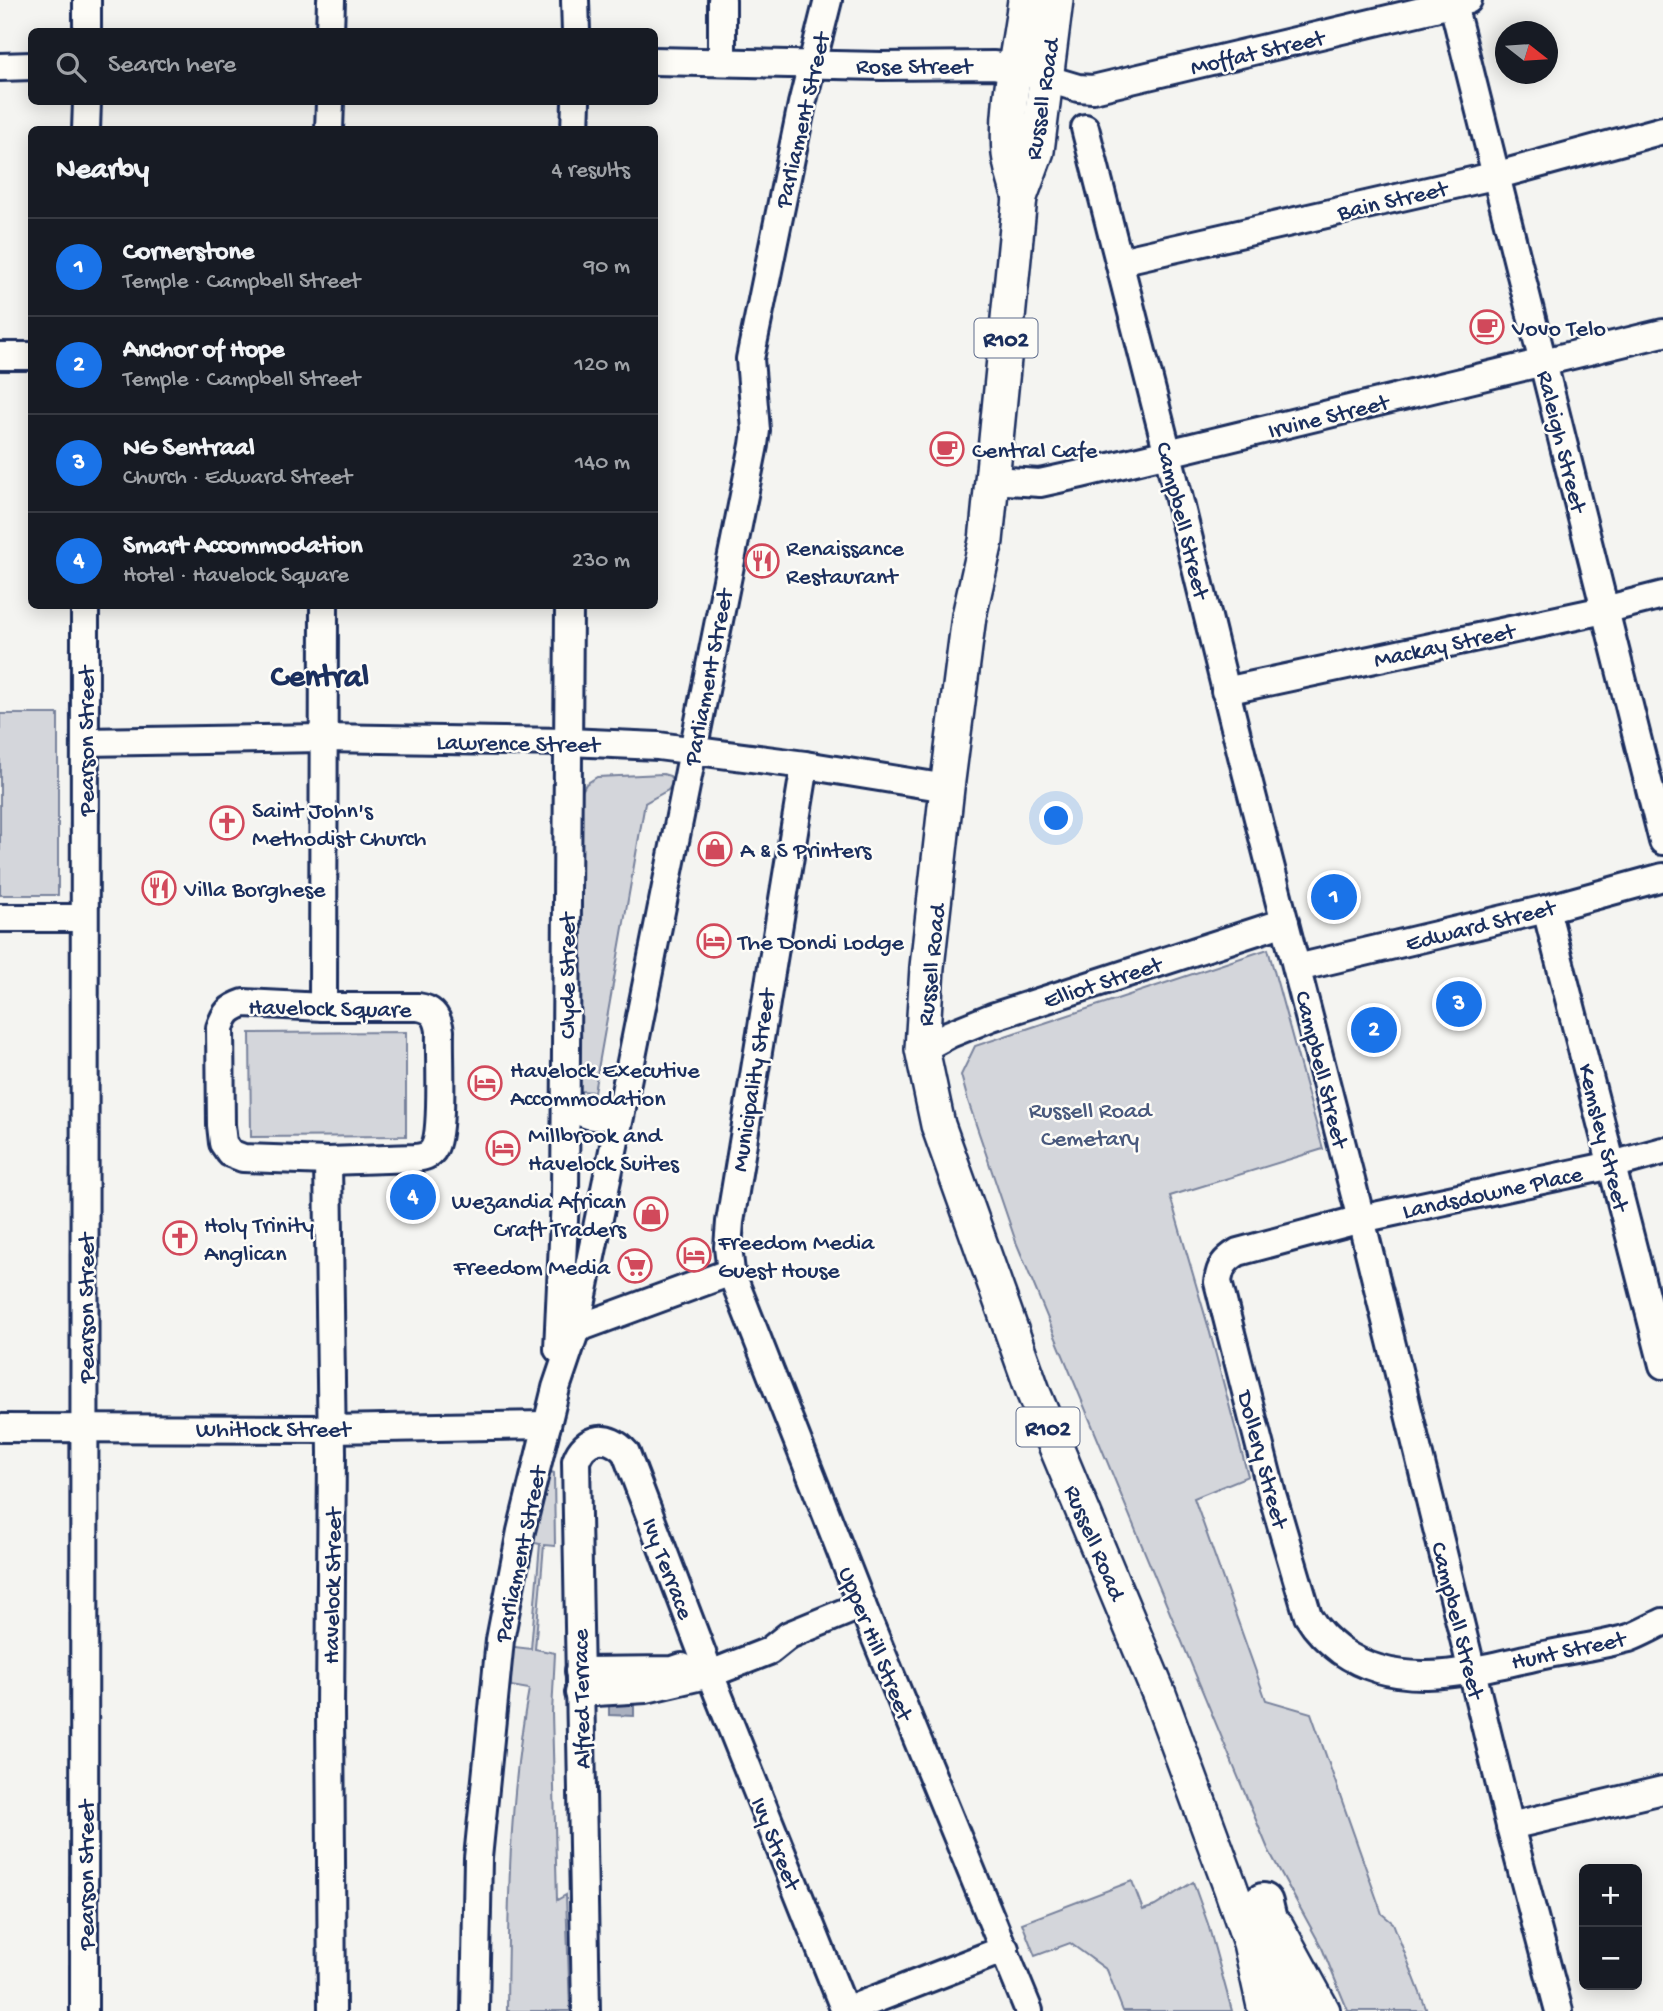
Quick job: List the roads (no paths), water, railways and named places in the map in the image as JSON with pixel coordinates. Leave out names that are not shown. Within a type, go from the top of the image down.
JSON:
[{"type":"highway","points":[[1263,1903],[1276,1958],[1295,2011]]},
{"type":"highway","points":[[1250,1943],[1277,2011]]},
{"type":"main road","name":"Russell Road","points":[[1020,197],[1009,153],[1014,69],[1025,0]]},
{"type":"main road","name":"Russell Road","points":[[1056,0],[1037,152],[1020,197],[986,541],[969,616],[947,788],[927,967],[922,1049],[938,1125],[1034,1394],[1159,1694],[1250,1943],[1265,2011]]},
{"type":"main road","name":"Russell Road","points":[[1159,1694],[1263,1903],[1323,2011]]},
{"type":"street","points":[[87,0],[87,28]]},
{"type":"street","points":[[330,28],[331,0]]},
{"type":"street","points":[[575,0],[576,28]]},
{"type":"street","points":[[722,0],[722,62]]},
{"type":"street","name":"Parliament Street","points":[[475,2011],[478,1858],[500,1640],[521,1531],[556,1388],[576,1329],[622,1107],[754,445],[756,430],[750,359],[828,0]]},
{"type":"street","name":"Moffat Street","points":[[1046,78],[1087,89],[1110,86],[1458,1]]},
{"type":"street","name":"Raleigh Street","points":[[1458,1],[1604,610],[1663,841]]},
{"type":"street","name":"Rose Street","points":[[658,61],[812,65],[994,65],[1046,78]]},
{"type":"street","points":[[0,67],[28,66]]},
{"type":"street","points":[[86,126],[87,105]]},
{"type":"street","points":[[329,126],[330,105]]},
{"type":"street","points":[[575,126],[576,105]]},
{"type":"street","name":"Campbell Street","points":[[1084,128],[1120,261],[1225,691],[1361,1219],[1510,1826],[1559,2011]]},
{"type":"street","name":"Bain Street","points":[[1120,261],[1498,175],[1663,130]]},
{"type":"street","name":"Irvine Street","points":[[992,480],[1041,483],[1663,333]]},
{"type":"street","points":[[0,356],[28,356]]},
{"type":"street","name":"Mackay Street","points":[[1225,691],[1604,610],[1663,594]]},
{"type":"street","name":"Pearson Street","points":[[84,2011],[85,609]]},
{"type":"street","points":[[323,1007],[324,609]]},
{"type":"street","name":"Clyde Street","points":[[556,1388],[565,1198],[569,609]]},
{"type":"street","name":"Lawrence Street","points":[[85,742],[323,738],[658,746],[805,765],[947,788]]},
{"type":"street","name":"Municipality Street","points":[[732,1272],[728,1247],[730,1222],[805,765]]},
{"type":"street","name":"Edward Street","points":[[1297,968],[1663,877]]},
{"type":"street","name":"Kemsley Street","points":[[1546,908],[1663,1365]]},
{"type":"street","points":[[0,918],[84,918]]},
{"type":"street","name":"Elliot Street","points":[[922,1049],[992,1017],[1285,922]]},
{"type":"street","name":"Havelock Square","points":[[244,1003],[424,1008],[434,1014],[440,1031],[439,1131],[433,1151],[415,1158],[328,1161],[243,1158],[230,1153],[223,1143],[220,1028],[231,1007],[244,1003]]},
{"type":"street","points":[[566,1104],[578,1112],[597,1118],[608,1116],[622,1107]]},
{"type":"street","name":"Landsdowne Place","points":[[1361,1219],[1612,1166],[1663,1151]]},
{"type":"street","name":"Havelock Street","points":[[328,1161],[332,2011]]},
{"type":"street","name":"Dollery Street","points":[[1361,1219],[1238,1252],[1227,1259],[1220,1269],[1218,1282],[1272,1494],[1307,1616],[1316,1631],[1350,1657],[1390,1673],[1434,1676],[1472,1670]]},
{"type":"street","points":[[576,1329],[732,1272]]},
{"type":"street","name":"Upper Hill Street","points":[[732,1272],[862,1605],[1029,2011]]},
{"type":"street","name":"Whitlock Street","points":[[0,1428],[331,1429],[547,1425]]},
{"type":"street","name":"Alfred Terrace","points":[[586,2011],[576,1461],[580,1450],[597,1440],[621,1447],[629,1461]]},
{"type":"street","name":"Ivy Terrace","points":[[629,1461],[707,1668]]},
{"type":"street","points":[[579,1682],[646,1689],[769,1651],[789,1635],[862,1605]]},
{"type":"street","name":"Hunt Street","points":[[1472,1670],[1630,1637],[1663,1622]]},
{"type":"street","name":"Ivy Street","points":[[707,1668],[845,2011]]},
{"type":"street","points":[[1510,1826],[1663,1790]]},
{"type":"street","points":[[845,2011],[1005,1949]]},
{"type":"water","points":[[634,1703],[634,1716],[609,1715],[609,1704]]},
{"type":"place","name":"Vovo Telo","points":[[1487,327]]},
{"type":"place","name":"Central Cafe","points":[[947,449]]},
{"type":"place","name":"Renaissance Restaurant","points":[[762,561]]},
{"type":"place","name":"Saint John's Methodist Church","points":[[227,823]]},
{"type":"place","name":"A & S Printers","points":[[715,849]]},
{"type":"place","name":"Villa Borghese","points":[[159,888]]},
{"type":"place","name":"Cornerstone","points":[[1334,897]]},
{"type":"place","name":"The Dondi Lodge","points":[[714,941]]},
{"type":"place","name":"NG Sentraal","points":[[1459,1004]]},
{"type":"place","name":"Anchor of Hope","points":[[1374,1030]]},
{"type":"place","name":"Havelock Executive Accommodation","points":[[485,1083]]},
{"type":"place","name":"Millbrook and Havelock Suites","points":[[503,1148]]},
{"type":"place","name":"Smart Accommodation","points":[[413,1197]]},
{"type":"place","name":"Wezandia African Craft Traders","points":[[651,1214]]},
{"type":"place","name":"Holy Trinity Anglican","points":[[180,1238]]},
{"type":"place","name":"Freedom Media Guest House","points":[[694,1255]]},
{"type":"place","name":"Freedom Media","points":[[635,1266]]},
{"type":"district","name":"Central","points":[[320,674]]},
{"type":"park label","name":"Russell Road Cemetary","points":[[1090,1123]]}]
